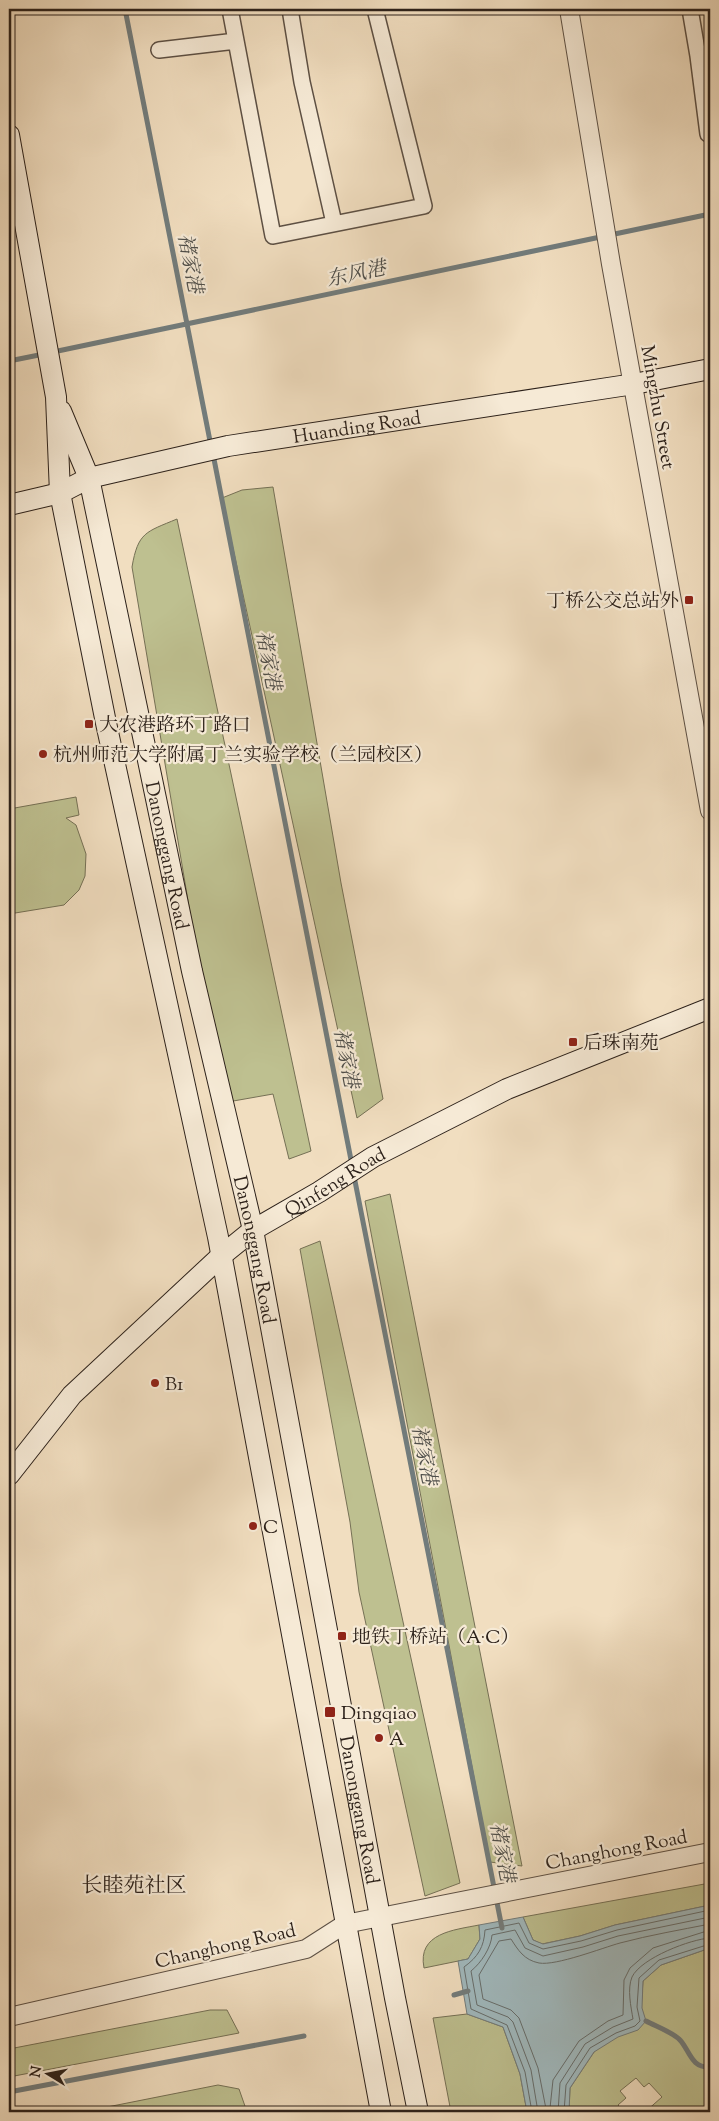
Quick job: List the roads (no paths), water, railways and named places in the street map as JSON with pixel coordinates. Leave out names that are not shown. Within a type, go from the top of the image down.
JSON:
[{"type":"main road","name":"Danonggang Road","points":[[9,136],[56,397],[60,493],[106,724],[221,1256],[381,2112]]},
{"type":"main road","name":"Huanding Road","points":[[9,505],[60,493],[89,478],[228,446],[634,384],[710,369]]},
{"type":"main road","name":"Danonggang Road","points":[[56,397],[89,478],[192,971],[253,1230],[418,2112]]},
{"type":"main road","name":"Qinfeng Road","points":[[9,1475],[72,1395],[221,1256],[253,1230],[319,1192],[374,1157],[507,1089],[710,1008]]},
{"type":"street","points":[[230,9],[273,236],[424,206],[375,9]]},
{"type":"street","points":[[290,9],[302,82],[334,223]]},
{"type":"street","name":"Mingzhu Street","points":[[569,9],[611,264],[710,812]]},
{"type":"street","points":[[690,9],[704,55],[708,134]]},
{"type":"street","points":[[159,50],[236,41]]},
{"type":"street","name":"Changhong Road","points":[[9,2017],[306,1949],[345,1924],[710,1852]]},
{"type":"water","points":[[710,1905],[710,1948],[661,1965],[643,1981],[642,2008],[646,2021],[638,2030],[618,2037],[594,2052],[570,2088],[569,2112],[527,2112],[520,2074],[503,2027],[467,2014],[458,1961],[468,1959],[480,1939],[479,1925],[523,1917],[533,1940],[543,1944],[580,1936],[615,1925]]},
{"type":"waterway","name":"褚家港","points":[[125,9],[211,446]]},
{"type":"waterway","name":"东风港","points":[[53,352],[710,214]]},
{"type":"waterway","name":"东风港","points":[[9,361],[44,354]]},
{"type":"waterway","name":"褚家港","points":[[213,454],[352,1165]]},
{"type":"waterway","name":"褚家港","points":[[354,1176],[502,1928]]},
{"type":"waterway","points":[[454,1995],[468,1991]]},
{"type":"waterway","points":[[646,2021],[677,2037],[695,2062],[704,2067],[710,2067]]},
{"type":"waterway","points":[[9,2092],[304,2036]]},
{"type":"place","name":"丁桥公交总站外","points":[[689,600]]},
{"type":"place","name":"大农港路环丁路口","points":[[89,724]]},
{"type":"place","name":"杭州师范大学附属丁兰实验学校（兰园校区）","points":[[43,754]]},
{"type":"place","name":"后珠南苑","points":[[573,1042]]},
{"type":"place","name":"B1","points":[[155,1383]]},
{"type":"place","name":"C","points":[[253,1526]]},
{"type":"place","name":"地铁丁桥站（A·C）","points":[[342,1636]]},
{"type":"place","name":"Dingqiao","points":[[330,1712]]},
{"type":"place","name":"A","points":[[379,1738]]},
{"type":"district","name":"长睦苑社区","points":[[134,1885]]}]
